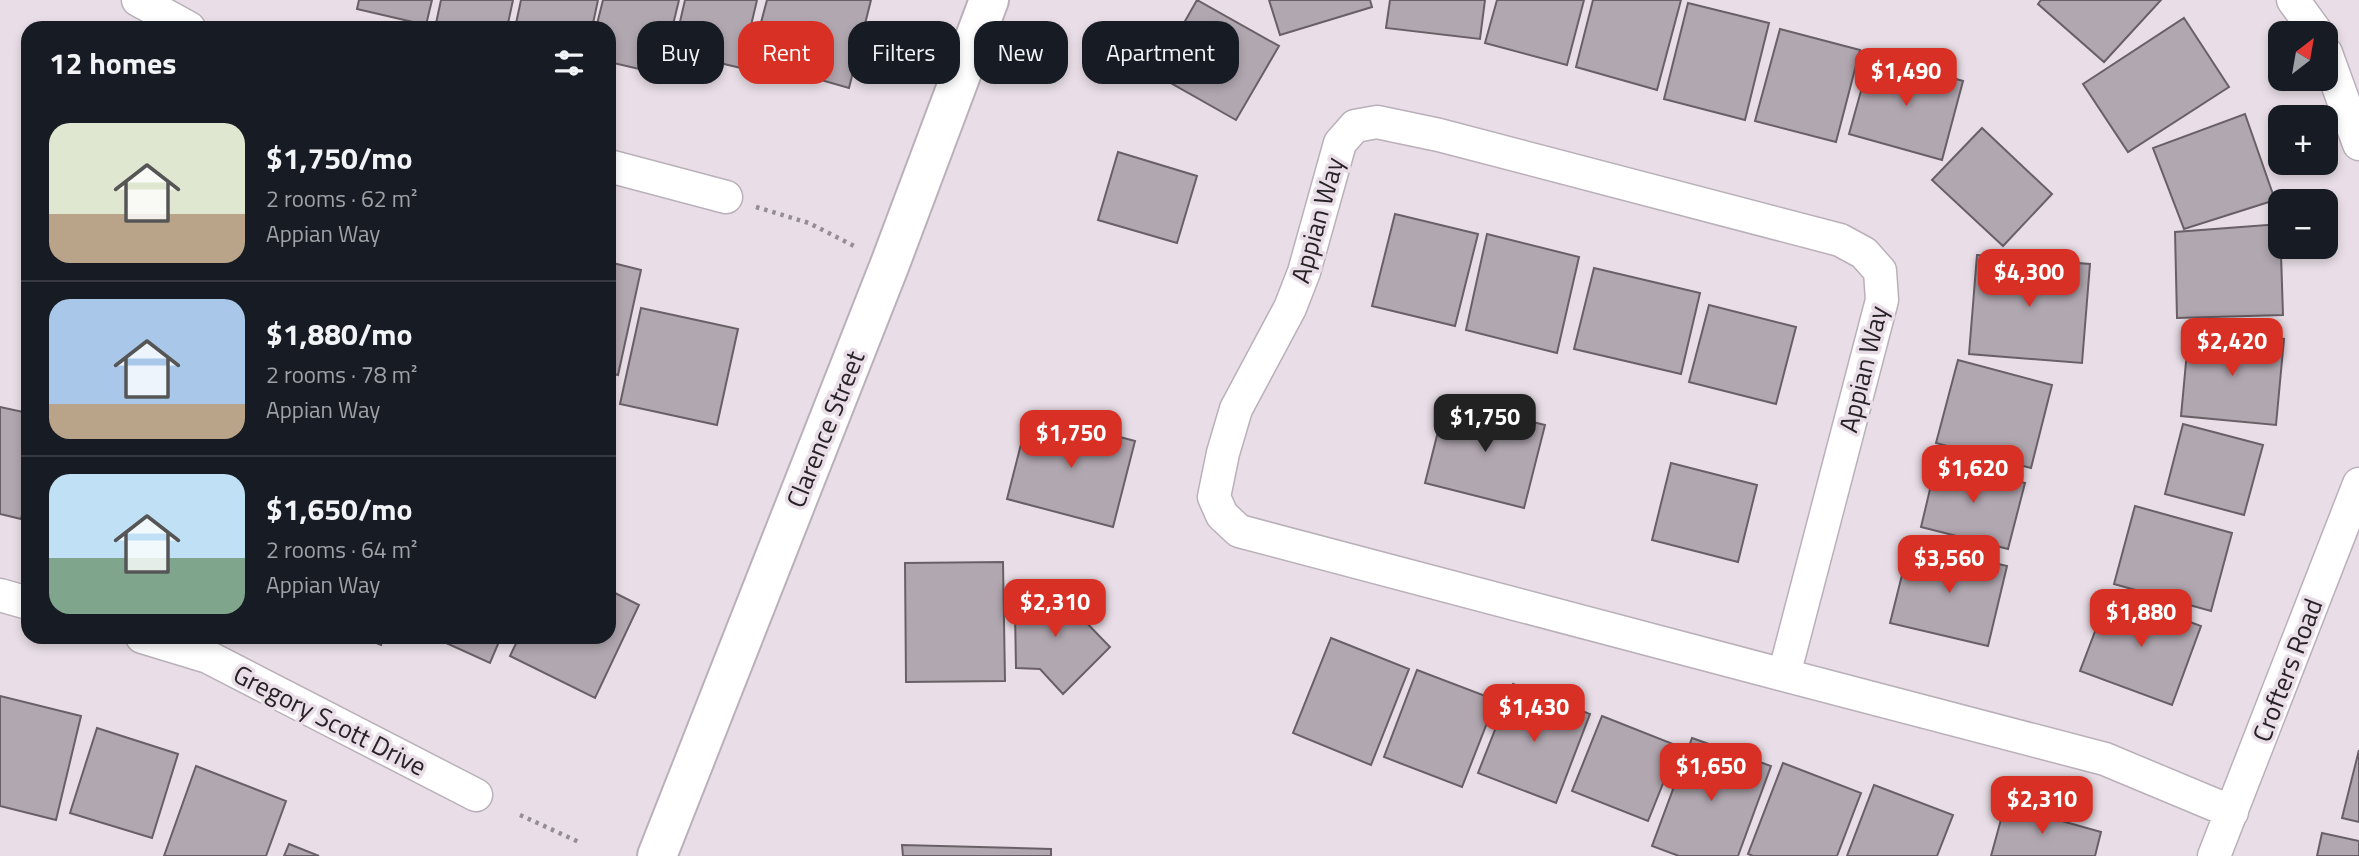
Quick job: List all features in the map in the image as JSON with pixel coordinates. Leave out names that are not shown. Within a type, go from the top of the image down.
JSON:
[{"type":"street","points":[[138,0],[176,21]]},
{"type":"street","name":"Clarence Street","points":[[657,856],[890,264],[989,0]]},
{"type":"street","points":[[2293,0],[2308,21]]},
{"type":"street","points":[[2338,86],[2359,145]]},
{"type":"street","name":"Appian Way","points":[[1784,675],[1882,300],[1880,271],[1864,253],[1840,240],[1439,135],[1377,122],[1355,126],[1340,143],[1304,272],[1290,308],[1236,409],[1223,453],[1214,497],[1222,515],[1239,531],[1784,675],[2105,759],[2232,812]]},
{"type":"street","points":[[616,168],[726,197]]},
{"type":"street","name":"Crofters Road","points":[[2214,856],[2359,484]]},
{"type":"street","points":[[0,595],[21,601]]},
{"type":"street","name":"Gregory Scott Drive","points":[[165,644],[208,657],[476,795]]},
{"type":"path","points":[[726,197],[809,223],[890,264]]},
{"type":"path","points":[[520,815],[579,842]]},
{"type":"building","points":[[359,0],[432,0],[427,21],[409,21],[357,9]]},
{"type":"building","points":[[441,0],[513,0],[508,21],[436,21]]},
{"type":"building","points":[[521,0],[598,0],[594,21],[516,21]]},
{"type":"building","points":[[603,0],[679,0],[674,21],[637,21],[637,68],[616,64],[616,21],[598,21]]},
{"type":"building","points":[[685,0],[757,0],[752,21],[738,21],[738,67],[724,64],[724,21],[680,21]]},
{"type":"building","points":[[767,0],[871,0],[866,21],[848,21],[849,88],[834,84],[834,21],[761,21]]},
{"type":"building","points":[[1197,0],[1234,21],[1185,21]]},
{"type":"building","points":[[1269,0],[1370,0],[1372,7],[1280,35]]},
{"type":"building","points":[[1390,0],[1485,0],[1480,39],[1386,28]]},
{"type":"building","points":[[1497,0],[1584,0],[1567,65],[1485,43]]},
{"type":"building","points":[[1593,0],[1681,0],[1657,90],[1576,67]]},
{"type":"building","points":[[2041,0],[2161,0],[2104,62],[2038,4]]},
{"type":"building","points":[[1688,3],[1769,23],[1745,120],[1664,99]]},
{"type":"building","points":[[2184,18],[2229,87],[2128,152],[2083,84]]},
{"type":"building","points":[[1239,24],[1279,46],[1236,120],[1173,84],[1239,84]]},
{"type":"building","points":[[1780,29],[1860,50],[1836,142],[1755,121]]},
{"type":"building","points":[[1871,55],[1963,81],[1942,160],[1849,134]]},
{"type":"building","points":[[2245,114],[2271,189],[2268,189],[2268,202],[2184,229],[2153,148]]},
{"type":"building","points":[[1982,128],[2052,194],[2003,246],[1932,180]]},
{"type":"building","points":[[1118,152],[1197,176],[1177,243],[1098,220]]},
{"type":"building","points":[[1395,214],[1478,234],[1455,326],[1372,306]]},
{"type":"building","points":[[2268,225],[2268,259],[2281,259],[2283,315],[2177,318],[2175,232]]},
{"type":"building","points":[[1487,234],[1579,257],[1557,353],[1466,330]]},
{"type":"building","points":[[1977,255],[2090,264],[2082,363],[1969,354]]},
{"type":"building","points":[[616,264],[641,270],[616,375]]},
{"type":"building","points":[[1594,268],[1700,293],[1681,374],[1574,349]]},
{"type":"building","points":[[1709,305],[1796,327],[1776,404],[1689,382]]},
{"type":"building","points":[[641,308],[738,329],[717,425],[620,404]]},
{"type":"building","points":[[2189,330],[2284,339],[2276,425],[2181,416]]},
{"type":"building","points":[[1958,360],[2052,385],[2031,468],[1936,443]]},
{"type":"building","points":[[1446,400],[1545,425],[1524,508],[1425,483]]},
{"type":"building","points":[[0,407],[21,412],[21,519],[0,514]]},
{"type":"building","points":[[1029,413],[1135,441],[1113,527],[1007,499]]},
{"type":"building","points":[[2183,424],[2263,445],[2244,515],[2165,494]]},
{"type":"building","points":[[1937,460],[2025,483],[2008,549],[1921,527]]},
{"type":"building","points":[[1671,463],[1757,485],[1738,562],[1652,540]]},
{"type":"building","points":[[2135,506],[2232,533],[2211,611],[2114,584]]},
{"type":"building","points":[[1910,543],[2007,566],[1988,646],[1890,623]]},
{"type":"building","points":[[1003,562],[1005,681],[906,682],[905,563]]},
{"type":"building","points":[[1046,581],[1110,647],[1063,694],[1040,669],[1016,668],[1015,612]]},
{"type":"building","points":[[2110,592],[2201,626],[2172,705],[2080,671]]},
{"type":"building","points":[[616,594],[639,605],[595,698],[510,656],[516,644],[616,644]]},
{"type":"building","points":[[1331,638],[1409,669],[1371,765],[1293,733]]},
{"type":"building","points":[[448,644],[498,644],[490,663]]},
{"type":"building","points":[[1417,670],[1496,700],[1462,787],[1384,757]]},
{"type":"building","points":[[1513,684],[1590,714],[1556,803],[1478,773]]},
{"type":"building","points":[[0,696],[81,716],[56,820],[0,806]]},
{"type":"building","points":[[1602,716],[1678,746],[1648,821],[1572,791]]},
{"type":"building","points":[[97,728],[178,754],[152,838],[70,813]]},
{"type":"building","points":[[1692,738],[1771,766],[1738,856],[1679,856],[1652,846]]},
{"type":"building","points":[[2359,750],[2359,822],[2342,818]]},
{"type":"building","points":[[1783,763],[1861,793],[1837,856],[1748,854]]},
{"type":"building","points":[[196,766],[286,801],[266,856],[164,856]]},
{"type":"building","points":[[1874,785],[1953,815],[1937,856],[1847,856]]},
{"type":"building","points":[[2005,805],[2101,832],[2095,856],[1991,856]]},
{"type":"building","points":[[2322,833],[2359,841],[2359,856],[2317,856]]},
{"type":"building","points":[[289,844],[319,856],[284,856]]},
{"type":"building","points":[[902,845],[1051,849],[1051,856],[903,856]]}]
